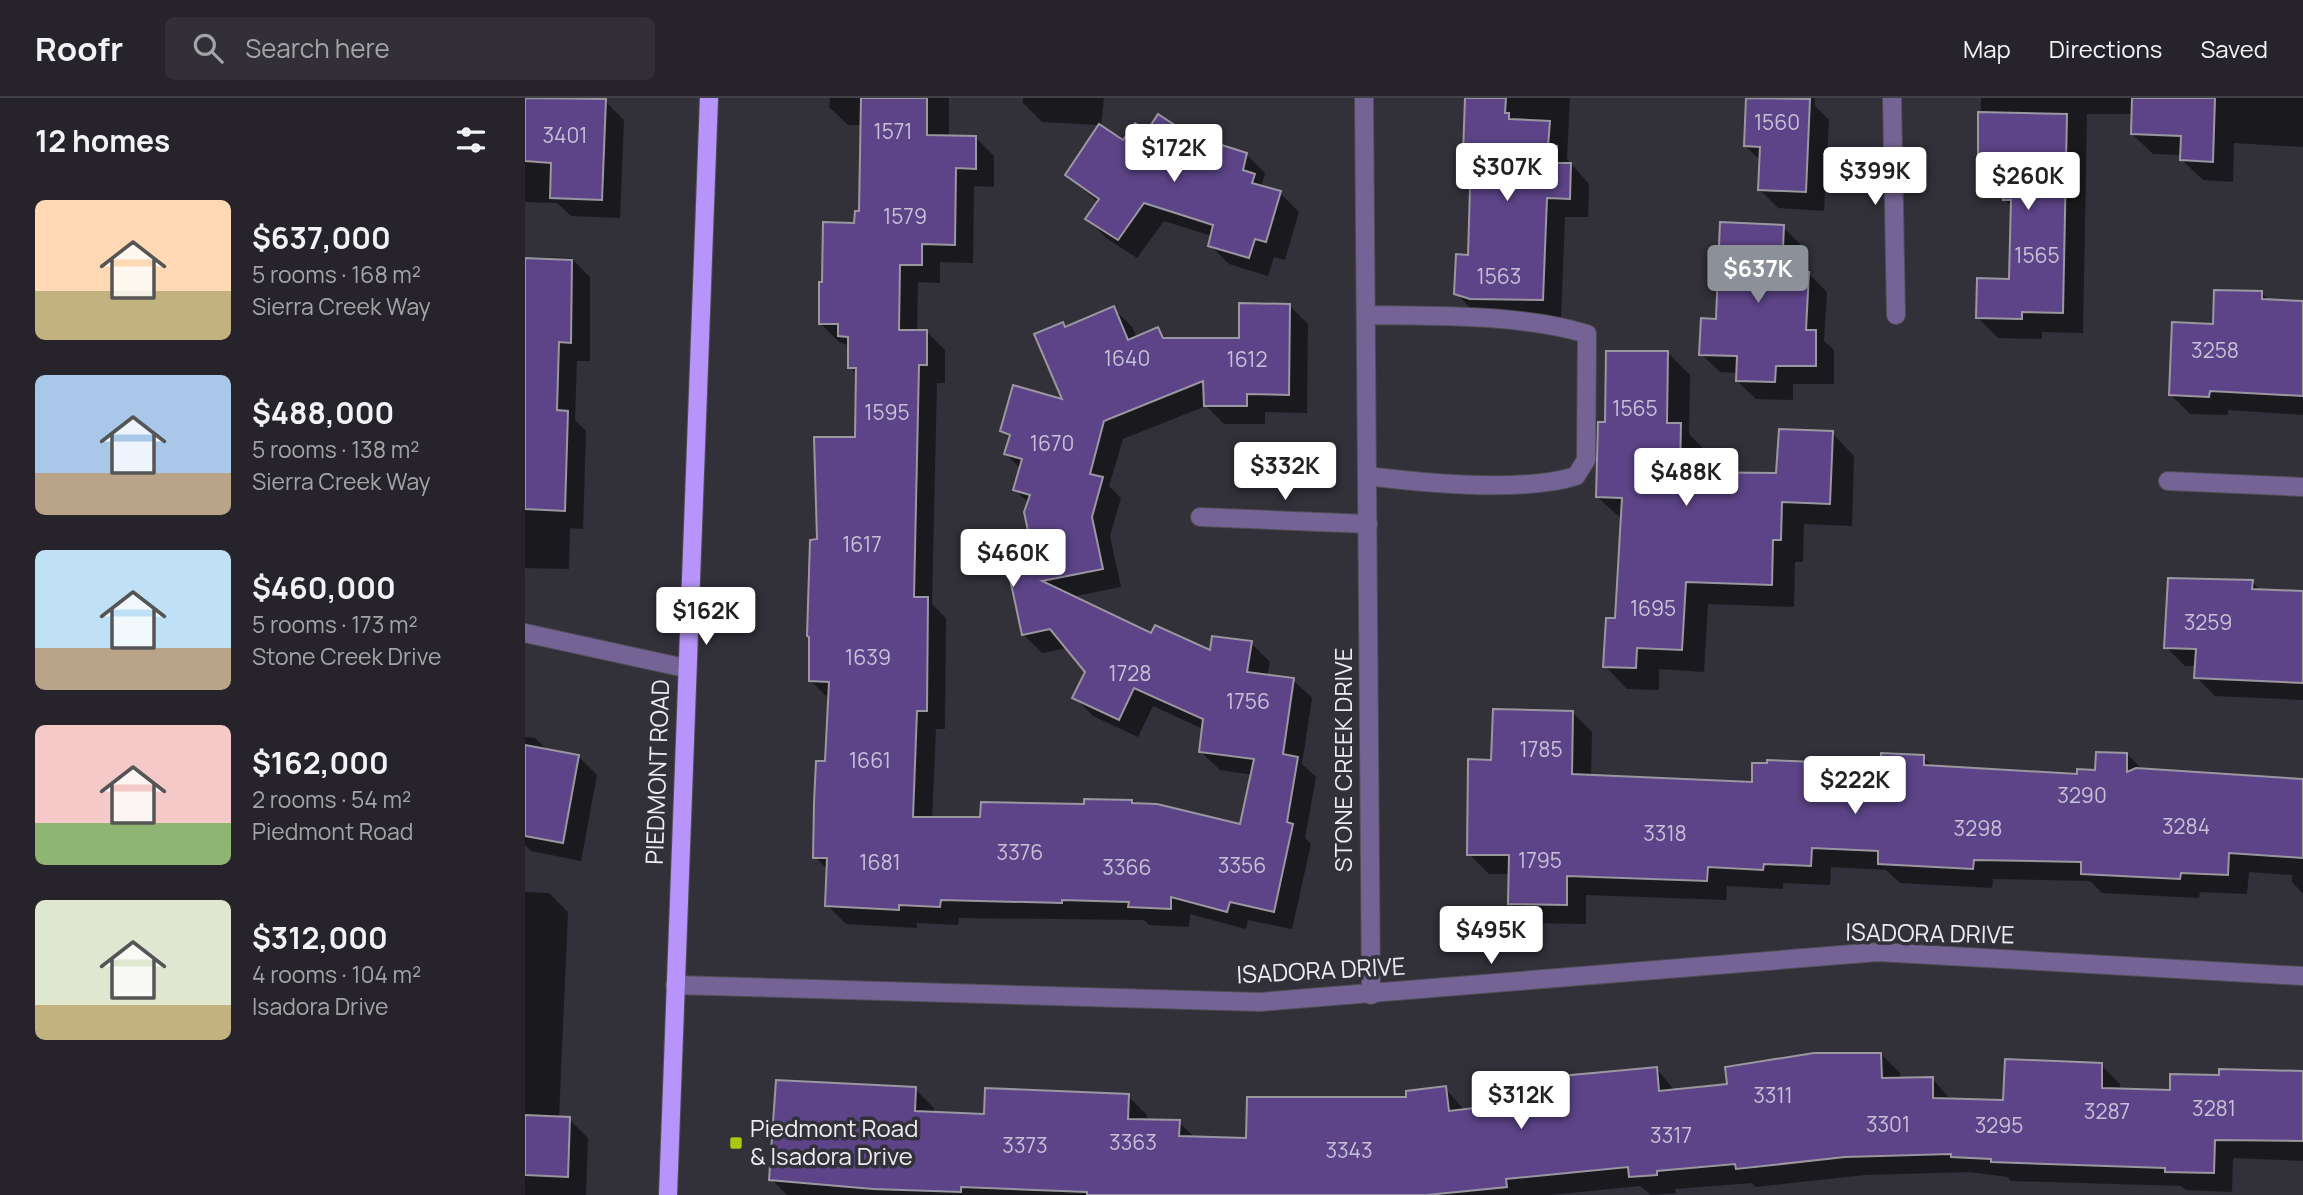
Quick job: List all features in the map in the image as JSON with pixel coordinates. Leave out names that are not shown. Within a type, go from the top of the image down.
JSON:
[{"type":"main road","name":"PIEDMONT ROAD","points":[[668,1195],[685,668],[709,98]]},
{"type":"street","name":"STONE CREEK DRIVE","points":[[1364,98],[1371,995]]},
{"type":"street","points":[[1892,98],[1896,315]]},
{"type":"street","points":[[1366,315],[1455,317],[1567,328],[1587,334],[1588,372],[1586,460],[1576,476],[1554,483],[1445,483],[1367,475]]},
{"type":"street","points":[[2168,481],[2303,487]]},
{"type":"street","points":[[1200,517],[1368,524]]},
{"type":"street","points":[[525,633],[685,668]]},
{"type":"street","name":"ISADORA DRIVE","points":[[675,985],[1259,1002],[1878,952],[2303,976]]},
{"type":"building","points":[[525,98],[606,99],[602,200],[550,198],[551,163],[525,161]]},
{"type":"building","points":[[861,98],[927,98],[927,135],[976,136],[976,169],[956,168],[955,245],[922,244],[922,265],[900,265],[899,330],[927,330],[927,365],[919,365],[914,597],[928,597],[927,711],[917,711],[913,817],[980,817],[981,802],[1084,804],[1084,799],[1132,800],[1132,803],[1157,804],[1240,824],[1254,759],[1199,752],[1203,719],[1134,688],[1119,720],[1072,698],[1085,672],[1050,629],[1022,635],[1004,551],[1031,545],[1024,512],[1030,495],[1013,490],[1022,459],[1004,454],[1010,435],[1000,431],[1013,385],[1062,399],[1034,334],[1063,322],[1065,327],[1114,306],[1128,340],[1158,327],[1163,338],[1239,338],[1239,303],[1290,304],[1289,395],[1247,394],[1247,406],[1204,406],[1203,381],[1104,421],[1090,474],[1103,477],[1092,517],[1103,569],[1042,581],[1151,633],[1155,625],[1210,650],[1212,636],[1252,641],[1247,672],[1294,678],[1283,754],[1298,757],[1287,822],[1293,824],[1274,912],[1230,902],[1227,912],[1171,897],[1171,909],[1128,907],[1129,902],[1062,900],[1062,903],[941,900],[940,907],[899,905],[899,910],[825,906],[827,858],[813,858],[816,761],[825,761],[829,682],[809,681],[807,636],[810,540],[817,539],[814,437],[855,437],[856,368],[848,368],[848,337],[838,336],[838,324],[819,324],[819,282],[822,282],[823,222],[854,223],[855,211],[859,211]]},
{"type":"building","points":[[1465,98],[1506,98],[1505,113],[1509,113],[1509,119],[1550,121],[1548,146],[1557,146],[1556,163],[1571,163],[1570,199],[1547,198],[1543,300],[1470,299],[1454,294],[1456,254],[1468,255],[1471,154],[1463,154]]},
{"type":"building","points":[[1746,98],[1810,99],[1806,192],[1758,190],[1760,147],[1744,146]]},
{"type":"building","points":[[2132,98],[2215,98],[2213,162],[2180,160],[2181,136],[2131,134]]},
{"type":"building","points":[[1978,112],[2067,114],[2063,313],[2022,312],[2022,319],[1976,318],[1977,278],[2009,279],[2011,200],[2003,200],[2003,155],[1978,155]]},
{"type":"building","points":[[1158,114],[1190,135],[1247,153],[1243,170],[1255,174],[1252,183],[1281,191],[1266,242],[1255,239],[1249,258],[1208,246],[1213,225],[1144,203],[1118,240],[1085,219],[1099,199],[1065,175],[1099,124],[1123,140],[1135,123],[1147,131]]},
{"type":"building","points":[[1720,222],[1784,225],[1782,271],[1809,272],[1806,330],[1816,330],[1816,366],[1776,366],[1775,382],[1736,381],[1737,356],[1699,355],[1701,318],[1716,319]]},
{"type":"building","points":[[525,258],[572,260],[571,343],[559,342],[557,410],[568,411],[565,511],[525,509]]},
{"type":"building","points":[[2214,290],[2262,291],[2262,299],[2303,301],[2303,396],[2210,391],[2209,397],[2169,395],[2172,322],[2213,324]]},
{"type":"building","points":[[1606,351],[1668,351],[1667,423],[1681,423],[1680,472],[1776,473],[1779,429],[1833,431],[1830,504],[1782,502],[1781,540],[1773,540],[1772,585],[1686,582],[1682,650],[1637,648],[1636,668],[1603,667],[1606,618],[1615,618],[1622,498],[1596,497],[1598,422],[1605,422]]},
{"type":"building","points":[[2168,578],[2253,580],[2252,589],[2303,591],[2303,683],[2194,678],[2196,649],[2164,648]]},
{"type":"building","points":[[1493,709],[1573,711],[1572,774],[1752,782],[1752,763],[1767,763],[1767,760],[1816,762],[1815,774],[1880,776],[1881,753],[1924,755],[1924,765],[2077,774],[2077,769],[2095,770],[2096,752],[2127,753],[2127,772],[2136,768],[2303,779],[2303,858],[2229,853],[2228,875],[2181,873],[2180,879],[2081,874],[2081,862],[1974,860],[1973,869],[1878,864],[1878,851],[1812,848],[1811,866],[1764,864],[1763,870],[1708,867],[1707,881],[1567,876],[1567,905],[1508,904],[1509,855],[1467,855],[1468,759],[1491,760]]},
{"type":"building","points":[[525,745],[579,755],[563,843],[525,836]]},
{"type":"building","points":[[1814,1053],[1881,1053],[1882,1078],[1933,1077],[1933,1098],[2003,1100],[2005,1059],[2102,1063],[2102,1088],[2170,1090],[2170,1074],[2219,1075],[2219,1069],[2303,1071],[2303,1141],[2215,1140],[2214,1173],[2165,1172],[2165,1168],[1991,1162],[1991,1159],[1951,1157],[1951,1154],[1845,1157],[1736,1169],[1735,1164],[1657,1171],[1657,1175],[1629,1177],[1628,1167],[1506,1179],[1507,1187],[1427,1195],[1087,1195],[1087,1192],[961,1187],[961,1192],[873,1189],[769,1180],[776,1080],[916,1087],[915,1111],[984,1114],[985,1088],[1129,1094],[1128,1119],[1180,1120],[1179,1136],[1246,1138],[1247,1097],[1406,1097],[1406,1091],[1446,1086],[1449,1111],[1518,1103],[1517,1089],[1562,1085],[1561,1076],[1657,1067],[1659,1091],[1727,1084],[1725,1067]]},
{"type":"building","points":[[525,1115],[570,1117],[568,1177],[525,1175]]},
{"type":"place","name":"Piedmont Road & Isadora Drive","points":[[736,1143]]}]
